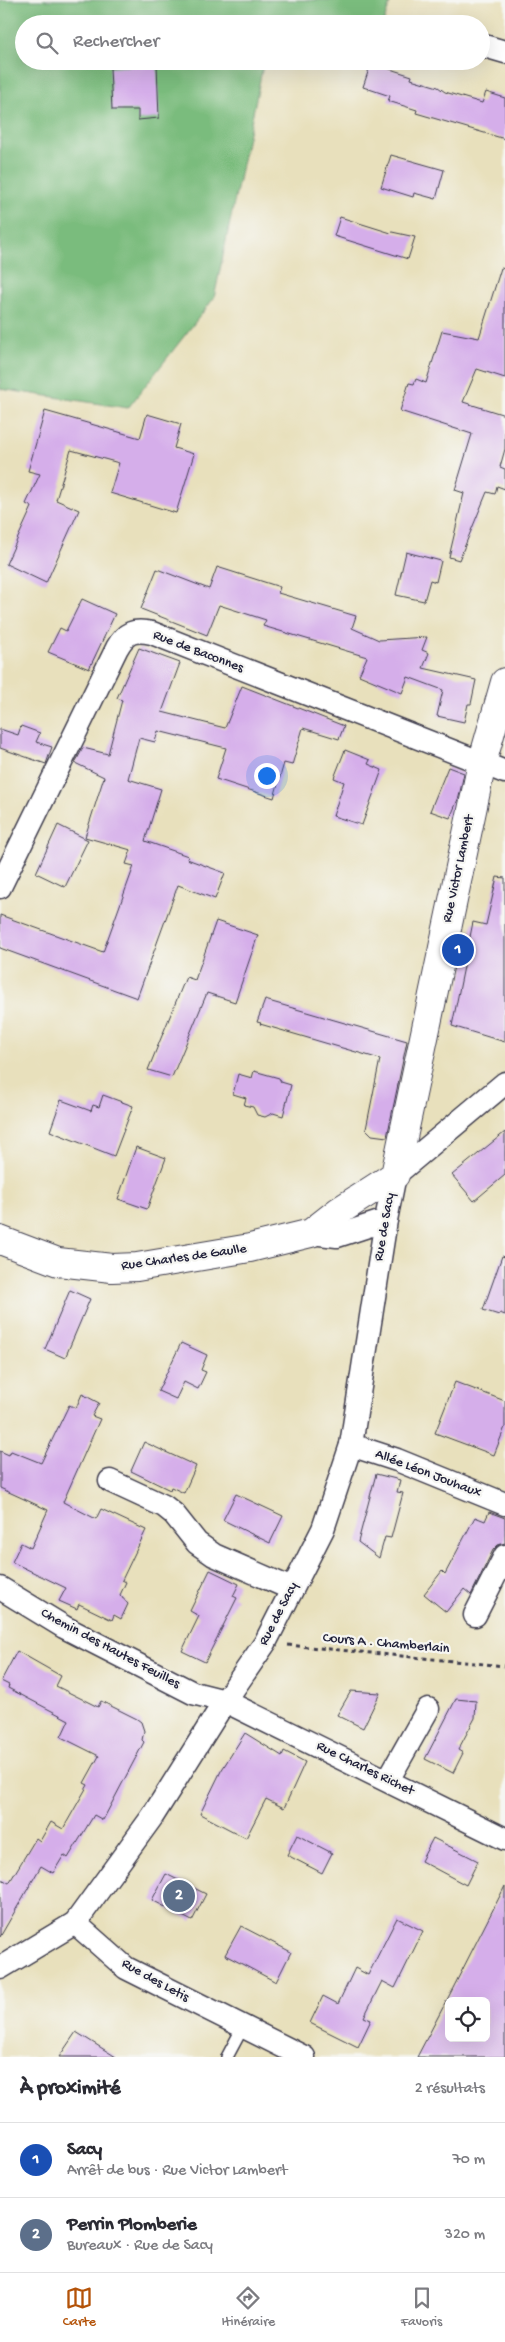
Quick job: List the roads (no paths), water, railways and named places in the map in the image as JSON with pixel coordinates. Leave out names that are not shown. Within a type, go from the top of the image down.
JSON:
[{"type":"street","points":[[490,48],[505,52]]},
{"type":"street","name":"Rue de Baconnes","points":[[0,887],[117,648],[124,635],[131,631],[152,633],[493,767]]},
{"type":"street","name":"Rue Victor Lambert","points":[[395,1175],[493,767],[505,682]]},
{"type":"street","points":[[395,1175],[505,1083]]},
{"type":"street","name":"Rue de Sacy","points":[[0,1968],[76,1923],[152,1817],[225,1701],[265,1643],[323,1530],[351,1445],[386,1220],[395,1175]]},
{"type":"street","name":"Rue Charles de Gaulle","points":[[311,1233],[339,1211],[395,1175]]},
{"type":"street","name":"Rue Charles de Gaulle","points":[[0,1240],[58,1262],[112,1268],[137,1267],[250,1248],[311,1233],[337,1236],[386,1220]]},
{"type":"street","name":"Allée Léon Jouhaux","points":[[351,1445],[397,1460],[505,1504]]},
{"type":"street","points":[[110,1481],[164,1506],[174,1514],[197,1544],[214,1555],[292,1589]]},
{"type":"street","points":[[475,1615],[505,1556]]},
{"type":"street","name":"Chemin des Hautes Feuilles","points":[[0,1588],[64,1627],[185,1688],[225,1701]]},
{"type":"street","name":"Rue Charles Richet","points":[[225,1701],[505,1839]]},
{"type":"street","points":[[388,1780],[428,1709]]},
{"type":"street","name":"Rue des Letis","points":[[76,1923],[126,1968],[304,2057]]},
{"type":"lane","points":[[227,2057],[243,2027]]},
{"type":"place","name":"Sacy","points":[[458,950]]},
{"type":"place","name":"Perrin Plomberie","points":[[179,1896]]}]
